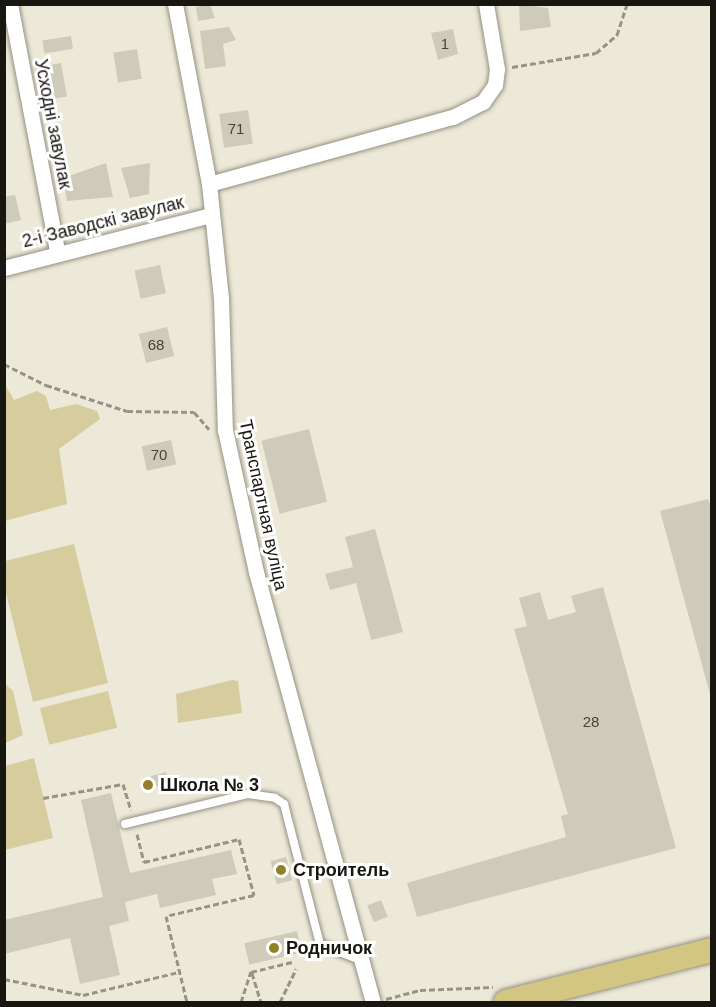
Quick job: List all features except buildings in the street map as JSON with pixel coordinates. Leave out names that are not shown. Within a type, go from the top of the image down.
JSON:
[{"type":"main road","points":[[506,1002],[711,950]]},
{"type":"street","name":"Усходні завулак","points":[[10,4],[57,251]]},
{"type":"street","name":"Транспартная вуліца","points":[[175,4],[209,184],[225,430],[256,572],[373,1002]]},
{"type":"street","points":[[209,184],[453,117],[483,102],[497,69],[486,4]]},
{"type":"street","name":"2-і Заводскі завулак","points":[[4,268],[57,251],[211,215]]},
{"type":"lane","points":[[125,824],[248,794],[275,798],[284,804],[320,944],[360,960]]},
{"type":"path","points":[[497,69],[596,53],[616,35],[627,4]]},
{"type":"path","points":[[4,364],[110,406],[147,414],[194,412],[206,428],[225,430]]},
{"type":"path","points":[[43,798],[123,784],[144,862],[239,839],[254,895],[166,916],[186,1002]]},
{"type":"path","points":[[251,972],[292,962]]},
{"type":"path","points":[[280,1002],[296,969]]},
{"type":"path","points":[[4,979],[83,995],[179,972]]},
{"type":"path","points":[[242,1002],[251,972]]},
{"type":"path","points":[[251,972],[261,1002]]},
{"type":"path","points":[[373,1002],[420,990]]},
{"type":"shaded area","points":[[4,383],[14,400],[37,391],[46,396],[50,410],[76,404],[97,411],[100,419],[59,449],[67,504],[5,521]]},
{"type":"shaded area","points":[[74,544],[108,683],[33,702],[5,589],[5,561]]},
{"type":"shaded area","points":[[232,680],[238,681],[242,713],[178,723],[176,694]]},
{"type":"shaded area","points":[[4,683],[13,691],[23,735],[5,743]]},
{"type":"shaded area","points":[[108,691],[117,728],[49,745],[40,708]]},
{"type":"shaded area","points":[[34,758],[53,838],[5,850],[5,766]]},
{"type":"place","name":"Школа № 3","points":[[148,785]]},
{"type":"place","name":"Строитель","points":[[281,870]]},
{"type":"place","name":"Родничок","points":[[274,948]]}]
